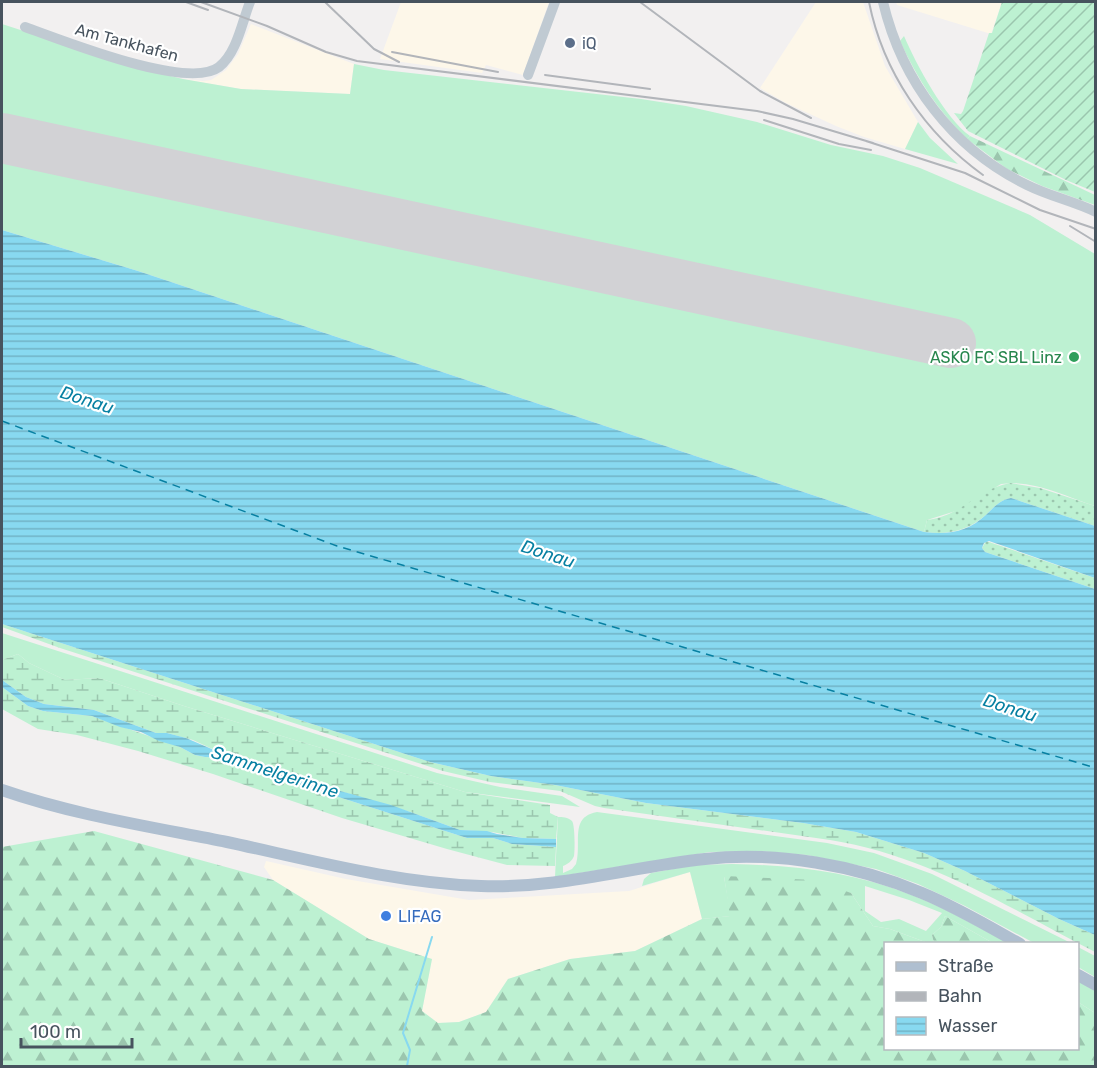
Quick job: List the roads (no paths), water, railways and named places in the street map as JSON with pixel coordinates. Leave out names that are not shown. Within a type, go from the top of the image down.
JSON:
[{"type":"main road","points":[[2,790],[56,806],[343,867],[413,880],[464,885],[550,884],[710,858],[807,861],[863,873],[904,885],[950,906],[1016,942]]},
{"type":"main road","points":[[1079,976],[1095,985]]},
{"type":"street","name":"Am Tankhafen","points":[[26,27],[150,67],[205,74],[217,69],[229,56],[250,2]]},
{"type":"street","points":[[528,75],[555,2]]},
{"type":"street","points":[[883,2],[896,46],[912,77],[933,110],[960,140],[991,165],[1015,179],[1095,212]]},
{"type":"water","name":"Donau","points":[[2,230],[138,271],[924,532],[958,531],[973,525],[1000,502],[1011,498],[1095,526],[1095,578],[989,541],[984,543],[982,548],[985,552],[1095,589],[1095,935],[924,853],[856,832],[646,803],[555,785],[491,776],[430,762],[2,624]]},
{"type":"water","name":"Sammelgerinne","points":[[2,680],[26,697],[44,704],[94,710],[156,733],[167,733],[186,738],[221,753],[254,760],[285,774],[391,805],[460,830],[487,831],[523,838],[556,839],[556,847],[512,844],[493,838],[467,838],[222,758],[195,755],[141,732],[92,716],[43,711],[28,706],[2,687]]},
{"type":"waterway","points":[[407,1066],[410,1050],[403,1033],[432,937]]},
{"type":"railway","points":[[186,2],[208,10]]},
{"type":"railway","points":[[201,2],[267,26],[326,52],[357,61],[757,111],[793,119],[873,143]]},
{"type":"railway","points":[[325,2],[374,49],[399,62]]},
{"type":"railway","points":[[640,2],[760,91],[811,118]]},
{"type":"railway","points":[[869,2],[885,53],[910,99],[943,140],[983,175]]},
{"type":"railway","points":[[392,52],[498,72]]},
{"type":"railway","points":[[545,75],[650,89]]},
{"type":"railway","points":[[764,120],[839,144],[871,150]]},
{"type":"railway","points":[[866,141],[965,173],[1040,210],[1096,229]]},
{"type":"railway","points":[[1070,226],[1096,242]]},
{"type":"place","name":"iQ","points":[[570,43]]},
{"type":"place","name":"ASKÖ FC SBL Linz","points":[[1074,357]]},
{"type":"place","name":"LIFAG","points":[[386,916]]}]
